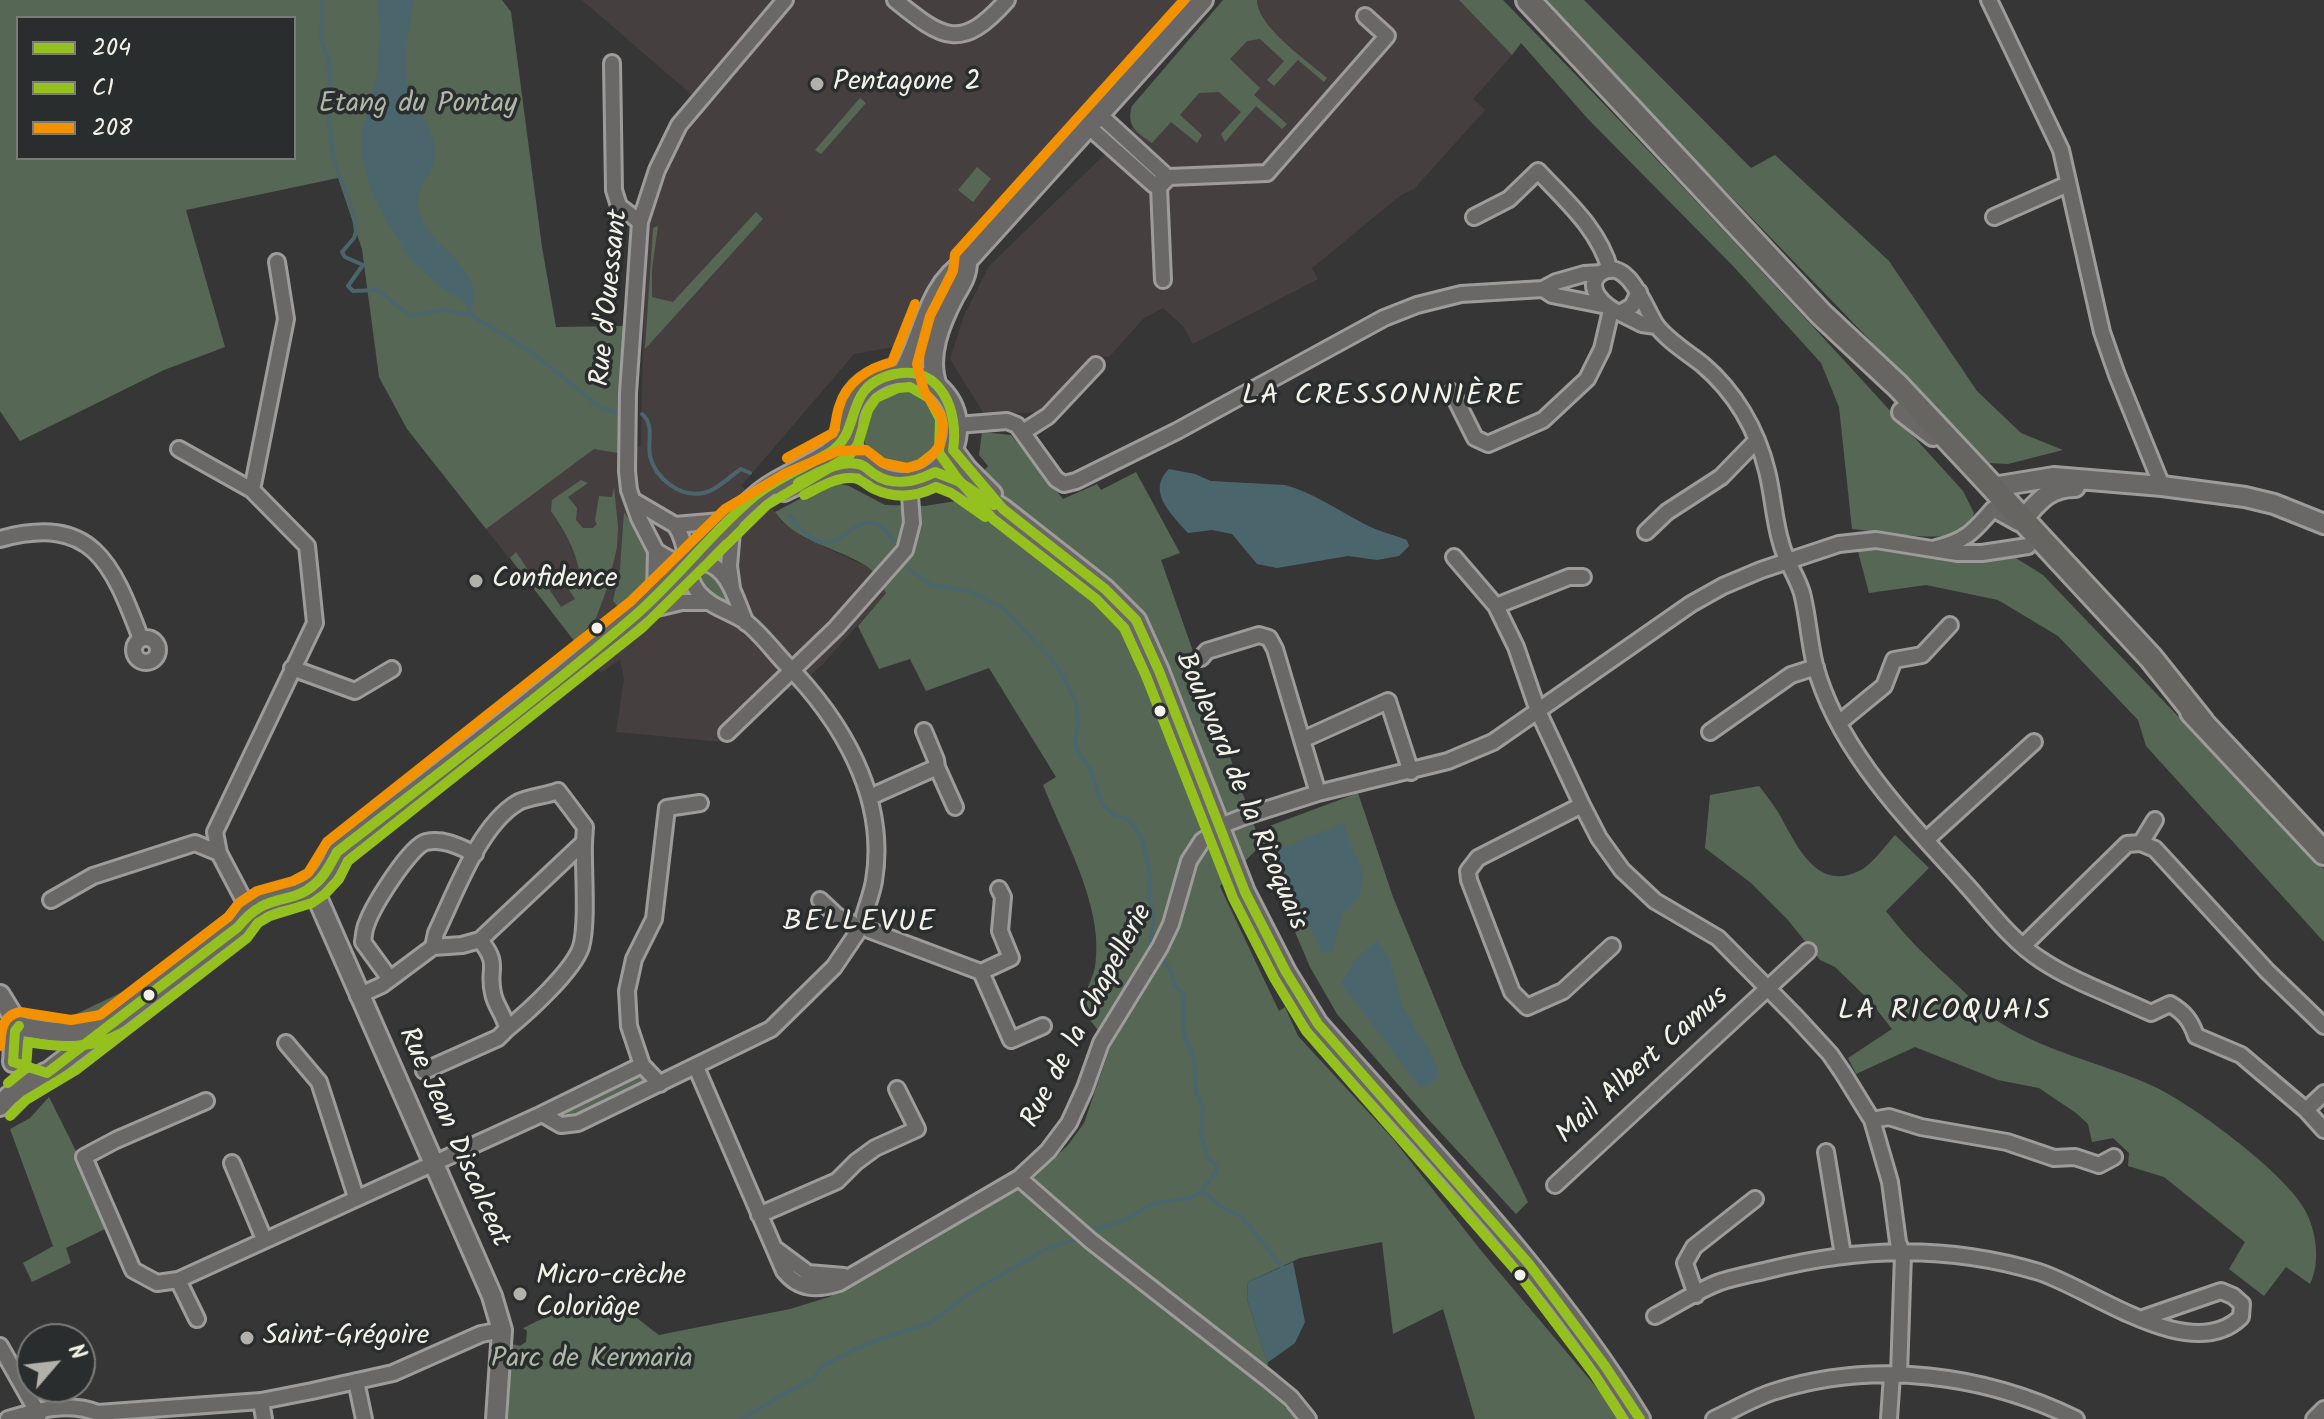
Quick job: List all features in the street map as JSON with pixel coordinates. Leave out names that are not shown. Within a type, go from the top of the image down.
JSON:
[{"type":"main road","points":[[1530,5],[1821,314],[1898,386],[1993,498],[2028,546],[2202,722],[2324,853]]},
{"type":"main road","points":[[1821,314],[1902,412],[1993,498],[2023,519],[2151,658],[2202,722]]},
{"type":"street","name":"Rue d'Ouessant","points":[[655,595],[656,551],[639,518],[629,490],[627,471],[640,222],[657,170],[679,125],[785,0]]},
{"type":"street","points":[[895,0],[930,26],[952,35],[971,32],[983,26],[1007,0]]},
{"type":"street","points":[[902,374],[910,361],[933,298],[957,268],[967,261],[1095,122],[1203,0]]},
{"type":"street","points":[[1989,0],[2061,150],[2102,332],[2162,486]]},
{"type":"street","points":[[1162,181],[1169,177],[1267,173],[1387,36],[1365,16]]},
{"type":"street","points":[[612,63],[614,190],[619,206],[640,222]]},
{"type":"street","points":[[1095,122],[1164,174],[1159,187],[1163,280]]},
{"type":"street","points":[[1474,217],[1509,199],[1538,171],[1597,235],[1605,251],[1606,271],[1595,286],[1597,297],[1612,310]]},
{"type":"street","points":[[1994,217],[2068,184]]},
{"type":"street","points":[[937,386],[927,379],[902,374],[877,381],[864,390],[855,403],[849,434],[856,455],[876,475],[892,481],[909,482],[935,472],[953,450],[957,425],[954,410],[937,386],[931,365],[949,307],[967,274],[967,261]]},
{"type":"street","points":[[252,490],[286,319],[277,262]]},
{"type":"street","points":[[957,425],[1007,421],[1017,425],[1056,479],[1064,484],[1177,431],[1384,318],[1417,305],[1461,294],[1543,289],[1584,274],[1621,272],[1639,292],[1656,326],[1707,369],[1735,399],[1757,440],[1767,470],[1781,546],[1802,592],[1816,667],[1840,722],[1866,767],[1889,798],[2023,946],[2043,961],[2151,1013],[2170,1004],[2182,1010],[2196,1036],[2241,1055],[2306,1110],[2324,1130]]},
{"type":"street","points":[[1543,289],[1552,295],[1612,310],[1642,324],[1656,326]]},
{"type":"street","points":[[1612,310],[1632,306],[1639,292]]},
{"type":"street","points":[[1452,392],[1475,438],[1488,444],[1543,420],[1587,379],[1602,349],[1612,310]]},
{"type":"street","points":[[1023,432],[1048,416],[1096,365]]},
{"type":"street","points":[[1902,412],[1925,427],[1996,503],[2023,519],[2053,489],[2141,484]]},
{"type":"street","points":[[0,1106],[9,1096],[68,1059],[137,1006],[238,927],[250,912],[313,888],[328,873],[337,852],[639,612],[767,487],[842,445],[849,434]]},
{"type":"street","points":[[1646,532],[1667,512],[1721,477],[1757,440]]},
{"type":"street","points":[[179,449],[252,490],[307,546],[315,623],[215,832],[219,853],[250,912]]},
{"type":"street","name":"Boulevard de la Ricoquais","points":[[953,450],[1003,509]]},
{"type":"street","points":[[675,525],[733,520],[814,475],[842,464],[863,464]]},
{"type":"street","name":"Boulevard de la Ricoquais","points":[[935,472],[958,481],[1003,509],[1105,589],[1136,620],[1245,892],[1318,1024],[1556,1299],[1611,1373],[1640,1419]]},
{"type":"street","points":[[1932,549],[1970,535],[1993,498],[2054,477],[2245,497],[2274,504],[2324,524]]},
{"type":"street","points":[[727,733],[836,628],[905,550],[912,523],[909,482]]},
{"type":"street","points":[[1993,498],[2061,569],[2096,598]]},
{"type":"street","points":[[542,1114],[561,1125],[578,1123],[771,1029],[834,967],[860,925],[873,881],[876,849],[870,797],[855,759],[831,719],[793,670],[746,623],[707,602],[690,578],[683,536],[675,525],[634,501]]},
{"type":"street","points":[[732,588],[729,566],[733,520]]},
{"type":"street","points":[[0,539],[24,532],[52,531],[85,543],[104,560],[113,574],[141,639]]},
{"type":"street","points":[[1219,829],[1246,816],[1318,793],[1448,761],[1493,742],[1691,604],[1761,570],[1839,544],[1876,540],[1957,553],[1982,553],[2028,546]]},
{"type":"street","points":[[656,551],[676,563],[705,563],[722,573],[732,588],[746,623]]},
{"type":"street","points":[[1454,557],[1496,606],[1516,647],[1538,711],[1582,805],[1599,838],[1622,870],[1655,901],[1718,938],[1830,1054],[1872,1120],[1890,1182],[1898,1242],[1903,1254],[1889,1419]]},
{"type":"street","points":[[1496,606],[1569,577],[1583,577]]},
{"type":"street","points":[[639,612],[682,602],[707,602]]},
{"type":"street","points":[[1840,722],[1884,686],[1894,660],[1922,655],[1950,625]]},
{"type":"street","points":[[1201,658],[1207,651],[1259,635],[1269,638],[1275,649],[1318,793]]},
{"type":"street","points":[[1710,732],[1791,675],[1816,667]]},
{"type":"street","points":[[292,668],[355,691],[392,669]]},
{"type":"street","points":[[1302,740],[1388,701],[1411,772]]},
{"type":"street","points":[[924,731],[955,807]]},
{"type":"street","points":[[1926,840],[2034,742]]},
{"type":"street","points":[[870,797],[937,767]]},
{"type":"street","points":[[358,996],[390,979],[433,947],[436,933],[475,854],[503,813],[520,801],[558,791],[585,827],[583,928],[579,952],[549,990],[498,1038],[424,1071]]},
{"type":"street","points":[[660,1084],[642,1065],[629,1026],[627,991],[634,959],[654,919],[667,808],[700,803]]},
{"type":"street","points":[[1582,805],[1478,858],[1468,871],[1469,880],[1512,992],[1527,1007],[1563,991],[1612,946]]},
{"type":"street","points":[[2141,843],[2155,820]]},
{"type":"street","name":"Rue de la Chapellerie","points":[[696,1067],[775,1248],[796,1267],[808,1273],[848,1276],[888,1256],[1019,1178],[1048,1151],[1069,1123],[1101,1043],[1160,947],[1171,924],[1189,861],[1202,841],[1219,829]]},
{"type":"street","points":[[390,979],[363,942],[366,924],[405,859],[416,847],[428,841],[453,844],[475,854]]},
{"type":"street","points":[[433,947],[444,948],[480,940],[584,842]]},
{"type":"street","points":[[51,900],[93,876],[195,843],[219,853]]},
{"type":"street","points":[[2023,946],[2127,844],[2141,843],[2155,849],[2267,971],[2324,1026]]},
{"type":"street","name":"Rue Jean Discalceat","points":[[313,888],[492,1296],[502,1330],[496,1419]]},
{"type":"street","points":[[981,972],[1011,958],[1000,931],[1003,897],[999,889]]},
{"type":"street","points":[[820,900],[837,916],[981,972],[1011,1040],[1043,1026]]},
{"type":"street","points":[[480,940],[492,957],[492,993],[504,1015],[507,1029]]},
{"type":"street","name":"Mail Albert Camus","points":[[1555,1185],[1808,951]]},
{"type":"street","points":[[0,995],[19,1026],[72,1034],[105,1028]]},
{"type":"street","points":[[19,1026],[6,1066],[46,1073]]},
{"type":"street","points":[[46,1073],[54,1033]]},
{"type":"street","points":[[286,1043],[319,1082],[356,1197]]},
{"type":"street","points":[[206,1101],[84,1157],[133,1270],[157,1283],[178,1280],[542,1114],[642,1065]]},
{"type":"street","points":[[759,1215],[837,1181],[875,1148],[917,1129],[897,1089]]},
{"type":"street","points":[[2306,1110],[2324,1093]]},
{"type":"street","points":[[1872,1120],[1889,1117],[1921,1127],[2007,1142],[2054,1158],[2075,1157],[2099,1165],[2114,1157]]},
{"type":"street","points":[[1826,1152],[1843,1255]]},
{"type":"street","points":[[232,1163],[264,1239]]},
{"type":"street","points":[[1019,1178],[1086,1236],[1291,1398],[1308,1419]]},
{"type":"street","points":[[1696,1295],[1685,1263],[1694,1247],[1755,1199]]},
{"type":"street","points":[[1655,1316],[1720,1282],[1843,1255],[1924,1251],[2001,1261],[2062,1279],[2079,1291],[2143,1318],[2194,1335],[2214,1333],[2232,1326],[2241,1317],[2242,1304],[2221,1291],[2143,1318]]},
{"type":"street","points":[[178,1280],[197,1319]]},
{"type":"street","points":[[8,1419],[82,1407],[98,1413],[261,1401],[393,1373],[481,1334],[502,1330]]},
{"type":"street","points":[[0,1346],[39,1415]]},
{"type":"street","points":[[1714,1419],[1773,1391],[1813,1381],[1860,1375],[1980,1383],[2043,1403],[2076,1419]]},
{"type":"street","points":[[356,1381],[364,1419]]},
{"type":"street","points":[[261,1401],[264,1419]]},
{"type":"street","points":[[2314,1419],[2324,1409]]},
{"type":"shaded area","points":[[582,0],[1186,0],[1111,87],[950,256],[923,293],[904,345],[854,354],[741,486],[805,538],[870,568],[886,593],[822,665],[794,690],[783,690],[736,736],[723,742],[616,732],[624,679],[620,659],[601,673],[486,529],[594,448],[618,453],[641,446],[645,238],[650,208],[661,173],[699,101]]},
{"type":"shaded area","points":[[1224,0],[1459,0],[1512,55],[1473,99],[1485,110],[1414,189],[1401,195],[1312,268],[1318,279],[1193,344],[1183,326],[1163,308],[1144,318],[1109,357],[1096,356],[1046,412],[984,414],[950,359],[964,316],[989,266],[1134,126]]},
{"type":"green space","name":"Etang du Pontay","points":[[0,0],[502,0],[511,12],[542,247],[556,327],[625,326],[618,453],[594,449],[486,529],[407,429],[379,377],[362,249],[338,178],[186,210],[225,347],[164,370],[20,441],[0,411]]},
{"type":"green space","points":[[1223,0],[1257,0],[1259,10],[1274,32],[1327,78],[1324,82],[1298,60],[1274,86],[1267,80],[1284,61],[1260,39],[1247,41],[1230,59],[1260,88],[1254,95],[1287,124],[1282,129],[1256,106],[1225,142],[1221,134],[1241,112],[1219,92],[1199,93],[1180,115],[1202,135],[1197,143],[1171,122],[1152,143],[1131,124],[1132,106]]},
{"type":"green space","points":[[1459,0],[1503,0],[1562,60],[1850,366],[1963,491],[1974,513],[1967,526],[1959,532],[1938,536],[1852,529],[1839,407],[1821,363],[1734,267],[1588,119],[1521,43],[1512,55]]},
{"type":"green space","points":[[1547,0],[1584,0],[1751,168],[1775,155],[1889,261],[1977,391],[2021,433],[2063,450],[2008,464],[1989,463],[1651,114]]},
{"type":"green space","points":[[860,98],[866,103],[821,154],[815,150]]},
{"type":"green space","points":[[977,167],[991,179],[973,202],[958,190]]},
{"type":"green space","points":[[756,212],[763,219],[645,349],[653,228],[658,226],[652,297],[673,302]]},
{"type":"green space","points":[[898,389],[915,392],[929,400],[938,412],[942,425],[942,439],[937,452],[926,463],[910,469],[892,469],[878,463],[869,452],[864,438],[863,423],[869,408],[880,397]]},
{"type":"green space","points":[[982,432],[1011,435],[1063,499],[1097,484],[1101,490],[1136,472],[1180,553],[1161,560],[1256,831],[1358,793],[1393,897],[1462,1065],[1528,1202],[1516,1214],[1337,1014],[1310,967],[1259,847],[1220,886],[1279,1011],[1285,1007],[1298,1036],[1393,1139],[1483,1253],[1623,1419],[1475,1419],[1443,1309],[1393,1334],[1382,1242],[1300,1258],[1248,1282],[1247,1299],[1268,1365],[1262,1369],[1081,1226],[1034,1183],[1033,1179],[1068,1145],[1084,1123],[1112,1042],[1167,953],[1152,947],[1100,1033],[1080,1007],[1095,967],[1094,921],[1081,874],[1043,785],[1056,777],[989,668],[926,691],[910,659],[879,669],[858,626],[886,593],[875,575],[856,560],[794,531],[775,512],[832,482],[849,486],[885,505],[925,506],[956,501],[988,466],[979,455]]},
{"type":"green space","points":[[581,480],[588,483],[568,497],[577,508],[576,520],[583,528],[593,528],[597,524],[599,496],[612,497],[614,487],[618,527],[608,586],[596,618],[575,642],[510,558],[516,552],[534,579],[543,580],[561,607],[575,599],[566,585],[580,575],[576,557],[551,511],[552,500]]},
{"type":"green space","points":[[624,512],[651,554],[652,574],[621,610],[613,601],[620,569]]},
{"type":"green space","points":[[1870,545],[2011,555],[2043,575],[2324,869],[2324,942],[2146,746],[2138,720],[2058,636],[1998,600],[1926,585],[1869,593],[1857,548]]},
{"type":"green space","points":[[704,572],[720,580],[734,607],[708,594],[700,584]]},
{"type":"green space","points":[[1759,786],[1799,849],[1819,870],[1844,876],[1859,871],[1895,835],[1929,868],[1886,911],[1920,950],[1988,1014],[2032,1040],[2135,1078],[2172,1096],[2261,1162],[2297,1198],[2307,1214],[2315,1240],[2316,1259],[2310,1284],[2286,1267],[2264,1296],[2229,1269],[2245,1242],[2164,1177],[2128,1166],[2129,1153],[2113,1138],[2092,1142],[2088,1124],[2039,1088],[1998,1080],[1915,1047],[1856,1074],[1848,1058],[1892,1029],[1870,1001],[1835,967],[1820,960],[1788,920],[1751,883],[1705,848],[1710,795]]},
{"type":"green space","points":[[133,987],[138,993],[103,1018],[75,1027],[76,1014]]},
{"type":"green space","points":[[639,1072],[651,1081],[570,1120],[566,1116],[565,1108]]},
{"type":"green space","points":[[49,1097],[78,1155],[105,1229],[66,1248],[71,1263],[32,1282],[23,1263],[53,1246],[10,1129],[30,1118]]},
{"type":"green space","name":"Parc de Kermaria","points":[[1017,1190],[1044,1207],[1284,1396],[1285,1408],[1291,1408],[1295,1419],[508,1419],[512,1344],[520,1346],[526,1342],[527,1331],[523,1328],[555,1312],[589,1301],[612,1303],[659,1335],[790,1309],[829,1297]]},
{"type":"water","points":[[377,0],[413,0],[407,79],[431,133],[435,152],[431,169],[420,189],[418,205],[426,227],[464,268],[470,279],[472,306],[445,291],[412,262],[370,189],[362,157],[362,129],[377,75],[380,27]]},
{"type":"water","points":[[1169,469],[1211,481],[1295,488],[1371,527],[1407,540],[1409,546],[1399,556],[1377,560],[1348,556],[1277,568],[1257,564],[1232,534],[1212,530],[1188,533],[1168,510],[1160,494],[1163,477]]},
{"type":"water","points":[[1343,823],[1363,874],[1360,896],[1342,915],[1332,952],[1322,953],[1275,851]]},
{"type":"water","points":[[1377,940],[1390,960],[1402,1004],[1430,1051],[1439,1073],[1435,1081],[1420,1088],[1341,983],[1354,961]]},
{"type":"water","points":[[1293,1262],[1305,1322],[1295,1343],[1267,1363],[1247,1299],[1248,1282]]},
{"type":"waterway","points":[[322,0],[321,41],[329,60],[327,105],[334,161],[353,212],[356,231],[342,252],[345,257],[363,265],[348,286],[353,291],[378,290],[410,316],[444,310],[471,315]]},
{"type":"waterway","points":[[468,301],[471,315],[533,353],[600,407],[618,413]]},
{"type":"waterway","points":[[642,414],[648,423],[653,464],[663,479],[677,489],[694,494],[708,492],[741,469],[750,473]]},
{"type":"waterway","points":[[790,516],[810,537],[825,543],[835,541],[862,524],[872,523],[882,527],[894,541]]},
{"type":"waterway","points":[[910,570],[932,585],[969,591],[1003,608],[1056,664],[1076,702],[1078,721],[1075,744],[1089,766],[1102,804],[1114,815],[1127,819],[1143,842],[1150,875],[1153,920],[1149,951]]},
{"type":"waterway","points":[[1090,1233],[1129,1218],[1149,1205],[1189,1198],[1202,1190],[1217,1170],[1207,1157],[1201,1134],[1203,1108],[1196,1092],[1194,1060],[1183,1032],[1183,994],[1163,961]]},
{"type":"waterway","points":[[1200,1193],[1206,1193],[1220,1206],[1240,1216],[1282,1267]]},
{"type":"waterway","points":[[743,1419],[813,1379],[822,1366],[866,1344],[929,1323],[975,1290],[1048,1248],[1082,1238]]},
{"type":"transit line","name":"208","points":[[0,1046],[6,1020],[20,1012],[71,1020],[100,1015],[228,917],[239,903],[257,891],[293,881],[308,873],[327,842],[630,602],[725,509],[786,473],[838,451],[866,450],[883,463],[907,468],[920,464],[934,453],[940,445],[943,425],[941,416],[924,391],[917,364],[930,316],[953,271],[955,254],[1184,0]]},
{"type":"transit line","name":"208","points":[[787,458],[833,433],[847,390],[867,372],[892,362],[915,304]]},
{"type":"transit line","name":"204","points":[[19,1026],[15,1031],[13,1062],[47,1073],[238,927],[249,915],[269,903],[306,891],[322,877],[337,852],[631,619],[756,495],[840,444],[859,398],[867,388],[895,374],[925,376],[936,384],[950,407],[953,450],[1003,509],[1105,589],[1136,620],[1245,892],[1286,972],[1318,1024],[1529,1264],[1605,1366],[1640,1419]]},
{"type":"transit line","name":"C1","points":[[10,1116],[26,1100],[76,1070],[247,938],[258,923],[312,903],[325,894],[339,879],[348,861],[643,627],[767,505],[849,456],[858,444],[868,410],[876,398],[898,388],[910,387],[929,398],[940,419],[939,453],[993,519],[1096,599],[1124,628],[1146,676],[1233,898],[1274,978],[1306,1031],[1518,1273],[1594,1374],[1623,1419]]},
{"type":"transit line","name":"204","points":[[798,483],[827,469],[850,463],[897,482],[935,472],[958,481],[994,505]]},
{"type":"transit line","name":"C1","points":[[804,495],[846,478],[858,479],[874,489],[898,495],[913,495],[936,487],[951,493],[985,517]]},
{"type":"transit line","name":"C1","points":[[8,1083],[26,1068],[28,1042],[77,1046],[101,1042],[124,1032]]},
{"type":"place","name":"Pentagone 2","points":[[817,84]]},
{"type":"place","name":"Confidence","points":[[476,581]]},
{"type":"place","name":"Micro-crèche Coloriâge","points":[[520,1294]]},
{"type":"place","name":"Saint-Grégoire","points":[[247,1338]]},
{"type":"district","name":"LA CRESSONNIÈRE","points":[[1383,399]]},
{"type":"district","name":"BELLEVUE","points":[[860,925]]},
{"type":"district","name":"LA RICOQUAIS","points":[[1945,1014]]}]
